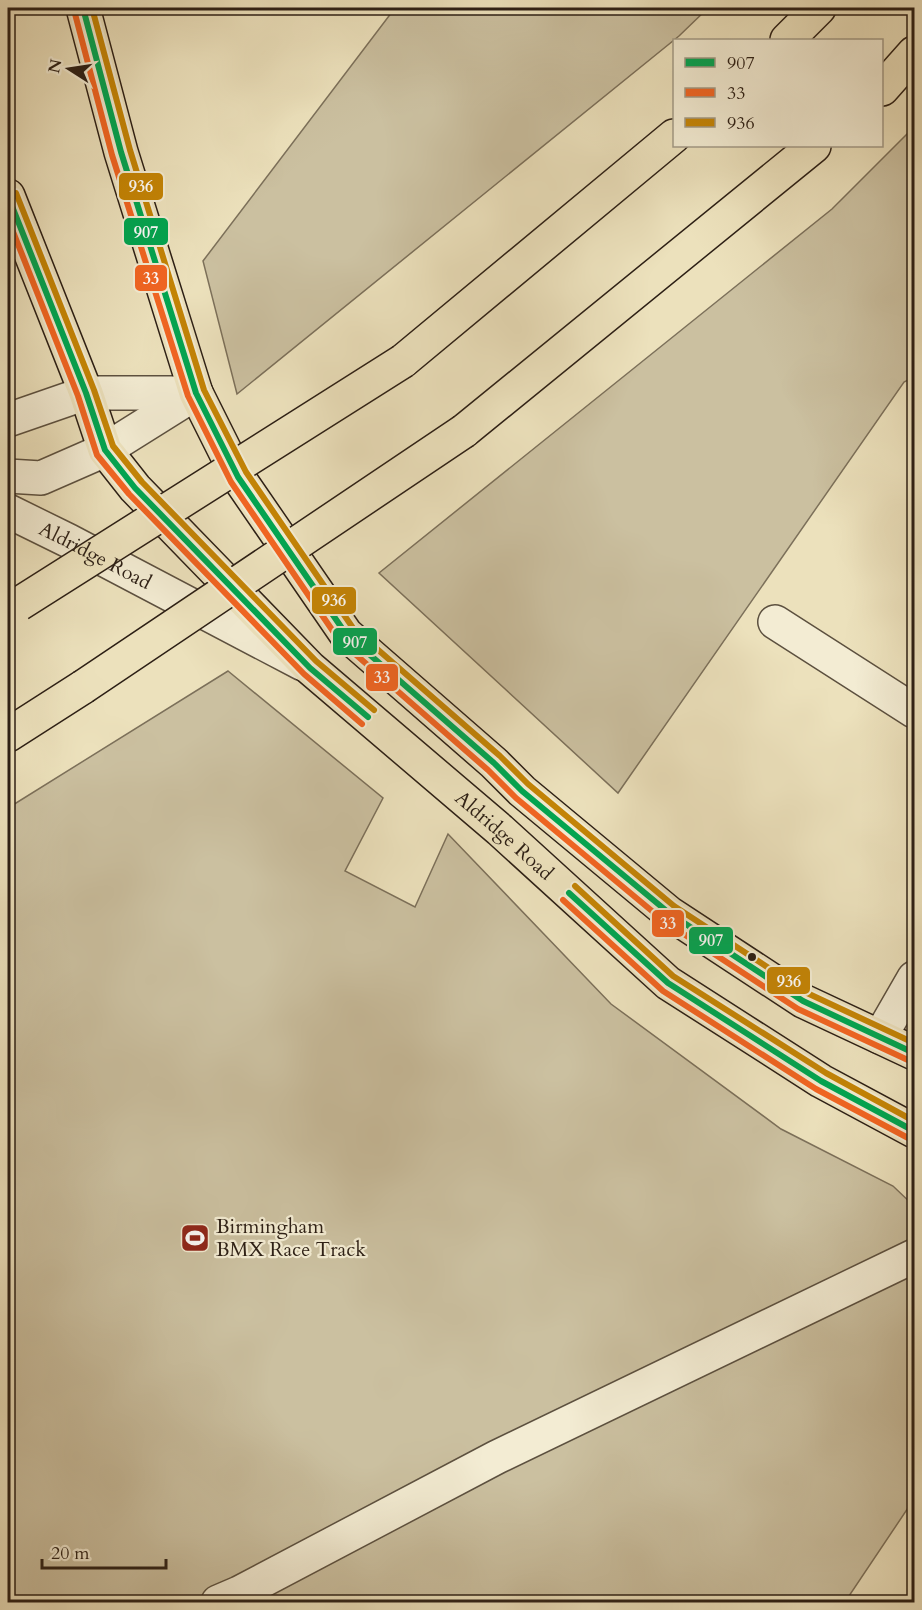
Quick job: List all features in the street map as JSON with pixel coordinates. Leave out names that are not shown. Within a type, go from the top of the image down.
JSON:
[{"type":"main road","points":[[83,8],[121,152],[196,393],[238,477],[346,634],[494,763],[522,791],[669,914],[803,1000],[915,1053]]},
{"type":"main road","points":[[788,39],[819,8]]},
{"type":"main road","points":[[883,88],[915,53]]},
{"type":"main road","points":[[13,608],[403,361],[673,138]]},
{"type":"main road","points":[[8,735],[464,431],[813,147]]},
{"type":"main road","name":"Aldridge Road","points":[[8,196],[86,393],[105,450],[135,488],[310,668],[500,830],[668,983],[821,1081],[915,1131]]},
{"type":"street","points":[[8,420],[86,393],[196,393]]},
{"type":"street","points":[[8,476],[41,478],[105,450],[196,393]]},
{"type":"street","name":"Aldridge Road","points":[[8,511],[310,668]]},
{"type":"street","points":[[774,622],[915,711]]},
{"type":"street","points":[[880,1037],[915,978]]},
{"type":"street","points":[[218,1602],[497,1457],[915,1256]]},
{"type":"shaded area","points":[[395,8],[708,8],[679,36],[237,394],[203,261]]},
{"type":"shaded area","points":[[914,127],[914,377],[904,382],[618,793],[379,573],[832,209]]},
{"type":"shaded area","points":[[228,671],[383,798],[345,871],[415,907],[448,834],[611,1004],[781,1129],[893,1186],[914,1206],[914,1499],[845,1602],[8,1602],[8,808]]},
{"type":"transit line","name":"907","points":[[83,8],[121,152],[196,393],[238,477],[346,634],[494,763],[522,791],[669,913],[803,1001],[914,1053]]},
{"type":"transit line","name":"936","points":[[92,8],[130,150],[204,390],[246,472],[353,628],[500,756],[528,784],[674,906],[807,993],[914,1043]]},
{"type":"transit line","name":"33","points":[[74,10],[112,155],[188,396],[231,482],[339,640],[488,770],[516,798],[664,921],[798,1009],[910,1061]]},
{"type":"transit line","name":"936","points":[[16,193],[94,390],[113,446],[142,482],[316,661],[374,710]]},
{"type":"transit line","name":"907","points":[[8,196],[86,393],[105,450],[135,488],[310,668],[368,717]]},
{"type":"transit line","name":"33","points":[[8,219],[78,396],[97,455],[129,494],[304,674],[362,724]]},
{"type":"transit line","name":"936","points":[[575,886],[673,976],[826,1073],[914,1121]]},
{"type":"transit line","name":"907","points":[[569,893],[668,983],[821,1081],[914,1131]]},
{"type":"transit line","name":"33","points":[[563,900],[663,991],[816,1089],[910,1139]]},
{"type":"place","name":"Birmingham BMX Race Track","points":[[195,1238]]}]
